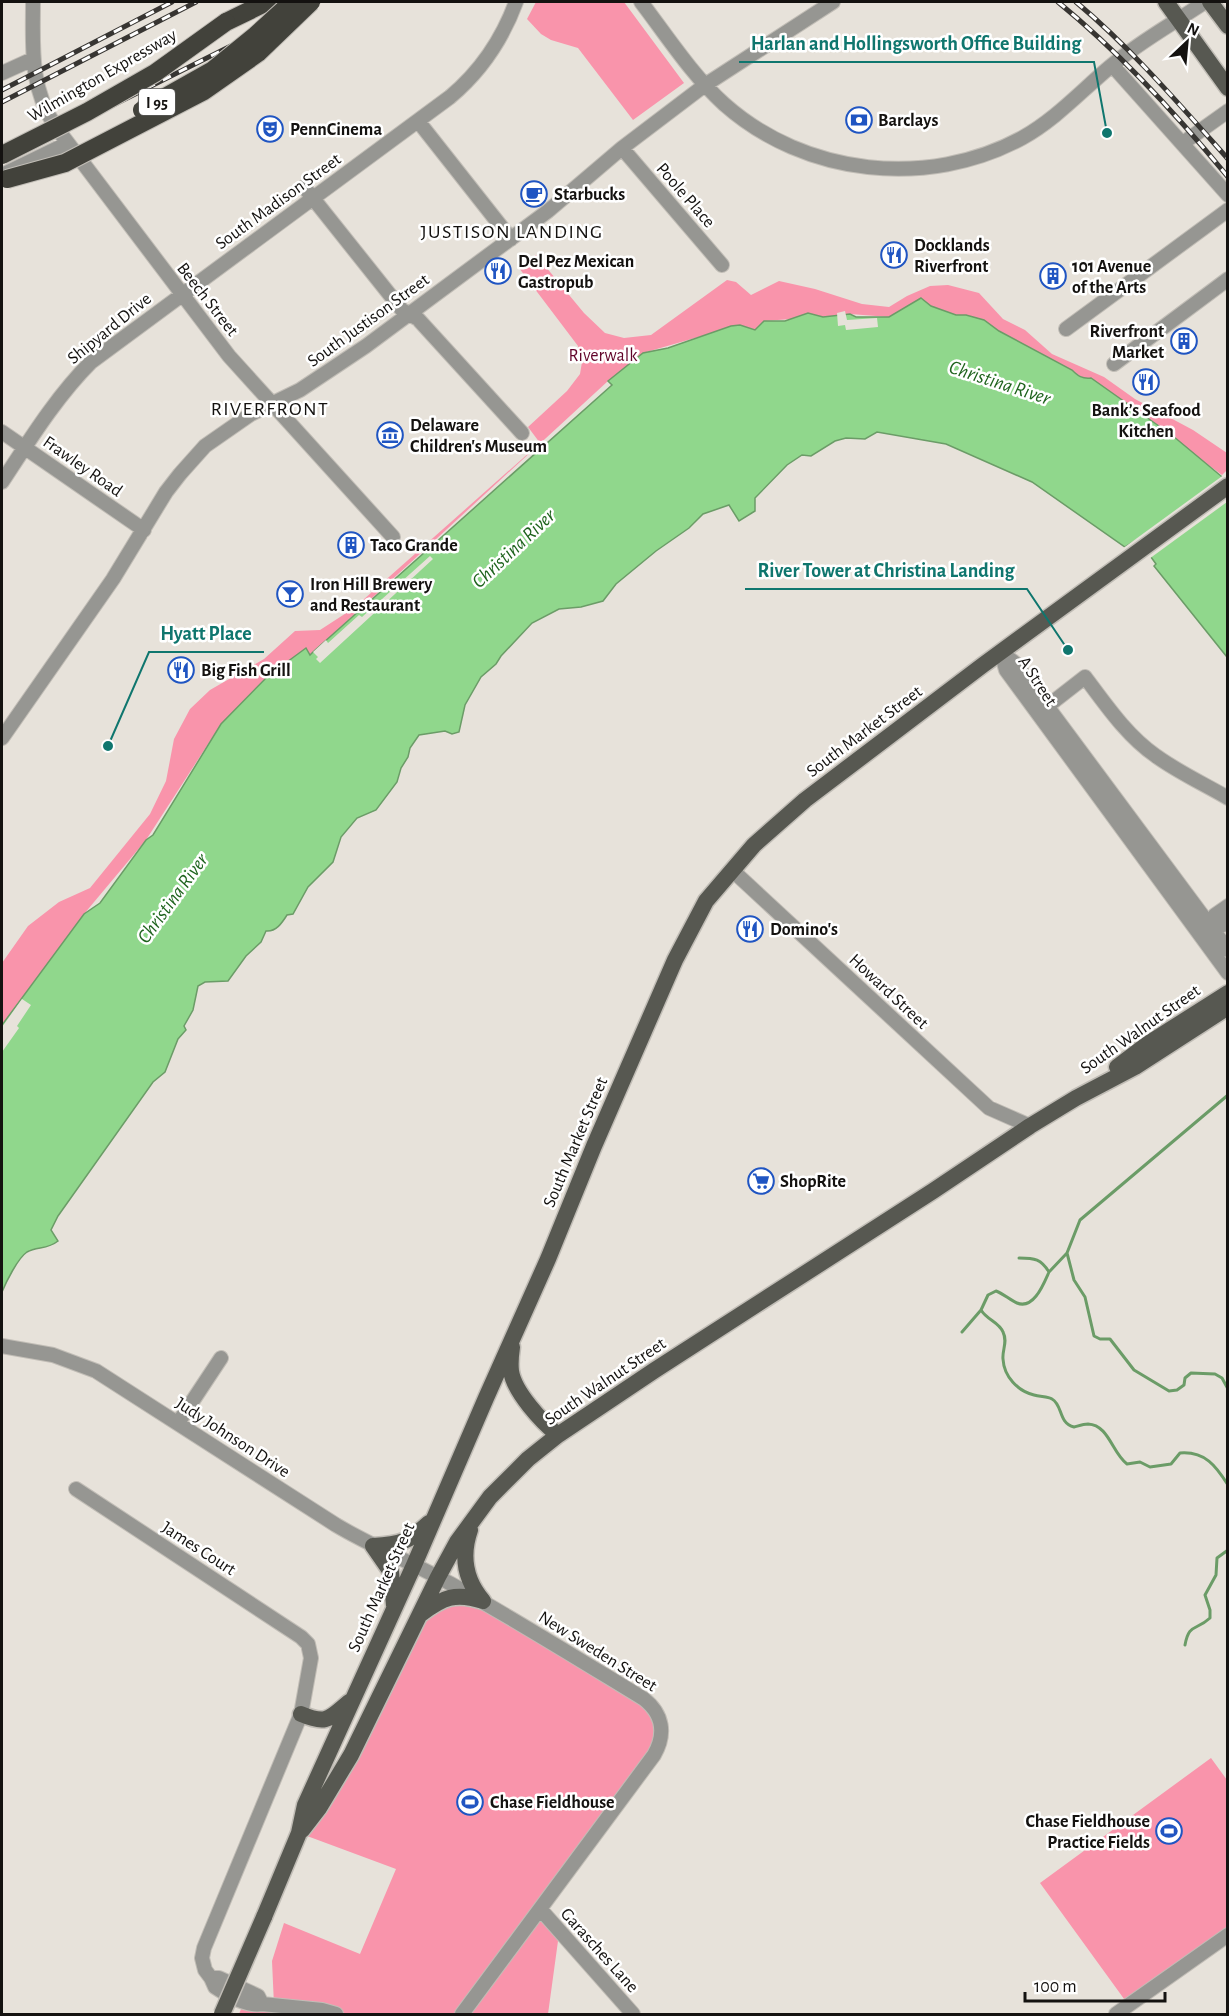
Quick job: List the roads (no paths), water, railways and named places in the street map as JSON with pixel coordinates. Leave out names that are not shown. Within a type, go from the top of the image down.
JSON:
[{"type":"highway","name":"Wilmington Expressway","points":[[2,155],[87,112],[155,73],[226,22],[247,2]]},
{"type":"highway","points":[[226,22],[267,2]]},
{"type":"highway","name":"I 95","points":[[3,179],[112,126],[213,70],[292,2]]},
{"type":"highway","points":[[3,179],[65,163],[204,91],[258,53],[312,2]]},
{"type":"main road","points":[[1166,2],[1227,88]]},
{"type":"main road","points":[[1210,2],[1227,26]]},
{"type":"main road","name":"South Market Street","points":[[222,2014],[299,1833],[305,1805],[414,1565],[548,1260],[594,1146],[680,949],[706,902],[767,832],[805,800],[1227,486]]},
{"type":"main road","name":"South Walnut Street","points":[[1076,1098],[1146,1045],[1227,993]]},
{"type":"main road","name":"South Walnut Street","points":[[299,1833],[319,1808],[351,1755],[457,1542],[490,1497],[515,1471],[558,1435],[655,1370],[924,1198],[1030,1126],[1076,1098],[1136,1067],[1227,1007]]},
{"type":"main road","points":[[513,1337],[511,1370],[515,1383],[528,1402],[558,1435]]},
{"type":"main road","points":[[474,1518],[464,1557],[470,1583],[483,1602]]},
{"type":"main road","points":[[394,1606],[390,1572],[373,1546],[405,1541],[432,1521]]},
{"type":"main road","points":[[420,1615],[437,1602],[450,1597],[467,1596],[483,1602]]},
{"type":"main road","points":[[301,1714],[315,1720],[326,1720],[352,1700]]},
{"type":"street","name":"Beech Street","points":[[33,2],[33,59],[37,87],[50,118],[229,356],[393,537]]},
{"type":"street","points":[[641,2],[705,85],[741,118],[792,148],[844,164],[898,169],[955,162],[1008,145],[1055,116],[1112,65],[1204,2]]},
{"type":"street","name":"South Justison Street","points":[[2,738],[113,579],[180,474],[205,446],[231,426],[300,390],[332,370],[548,211],[622,148],[705,85],[833,2]]},
{"type":"street","name":"South Madison Street","points":[[181,295],[450,97],[474,75],[503,33],[516,3]]},
{"type":"street","points":[[2,73],[33,59]]},
{"type":"street","points":[[1112,65],[1227,195]]},
{"type":"street","points":[[1183,143],[1227,111]]},
{"type":"street","points":[[418,121],[511,238]]},
{"type":"street","points":[[3,179],[68,143]]},
{"type":"street","name":"Poole Place","points":[[622,148],[722,265]]},
{"type":"street","points":[[304,187],[402,310],[418,319],[522,433]]},
{"type":"street","points":[[1066,329],[1227,210]]},
{"type":"street","points":[[1114,364],[1227,279]]},
{"type":"street","name":"Shipyard Drive","points":[[2,482],[66,389],[91,362],[181,295]]},
{"type":"street","name":"Frawley Road","points":[[2,432],[144,530]]},
{"type":"street","name":"A Street","points":[[1001,652],[1014,660],[1042,710],[1227,973]]},
{"type":"street","points":[[1042,710],[1085,677],[1115,717],[1149,750],[1168,764],[1227,798]]},
{"type":"street","name":"A Street","points":[[1042,710],[1227,950]]},
{"type":"street","name":"Howard Street","points":[[732,870],[989,1108],[1030,1126]]},
{"type":"street","points":[[1210,927],[1215,915],[1227,906]]},
{"type":"street","points":[[1194,928],[1222,925],[1227,921]]},
{"type":"street","name":"Judy Johnson Drive","points":[[2,1346],[43,1352],[78,1363],[110,1379],[313,1511],[373,1546],[438,1577]]},
{"type":"street","points":[[178,1423],[220,1358]]},
{"type":"street","name":"James Court","points":[[76,1489],[301,1637],[308,1644],[311,1658],[301,1714]]},
{"type":"street","name":"New Sweden Street","points":[[438,1577],[644,1699],[656,1710],[661,1725],[661,1740],[654,1755],[541,1910]]},
{"type":"street","points":[[301,1714],[204,1948],[202,1958],[205,1970],[215,1987],[254,2006],[262,2004],[322,2010],[336,2014]]},
{"type":"street","points":[[462,2014],[541,1910]]},
{"type":"street","name":"Garasches Lane","points":[[541,1910],[633,2014]]},
{"type":"street","points":[[1116,2014],[1227,1935]]},
{"type":"water","name":"Christina River","points":[[921,298],[931,306],[956,315],[984,320],[999,331],[1072,370],[1080,377],[1091,378],[1173,436],[1227,481],[1227,657],[1154,566],[1156,564],[1138,539],[1125,547],[1032,482],[946,444],[877,432],[865,439],[846,438],[835,441],[811,456],[802,455],[787,465],[755,498],[755,511],[739,521],[729,505],[703,514],[689,528],[656,551],[616,584],[603,601],[581,607],[559,609],[532,623],[496,664],[481,677],[465,705],[459,732],[452,734],[445,731],[419,735],[410,748],[397,782],[376,810],[357,818],[341,837],[333,862],[308,887],[293,914],[287,915],[276,928],[266,931],[261,942],[246,956],[228,981],[205,982],[198,986],[193,1010],[184,1026],[186,1030],[178,1039],[165,1072],[153,1082],[58,1216],[51,1230],[58,1241],[50,1246],[27,1252],[13,1270],[2,1292],[2,1025],[84,914],[100,903],[146,840],[153,835],[221,724],[268,676],[306,648],[310,655],[612,385],[608,381],[643,353],[668,348],[731,326],[740,325],[755,330],[764,321],[785,321],[808,313],[823,317],[850,314],[856,317],[889,317]]},
{"type":"waterway","points":[[1019,1258],[1037,1260],[1049,1272],[1067,1253],[1080,1220],[1228,1095]]},
{"type":"waterway","points":[[1067,1253],[1074,1280],[1085,1297],[1094,1336],[1100,1339],[1110,1339],[1134,1370],[1169,1391],[1177,1390],[1184,1385],[1185,1378],[1191,1373],[1215,1374],[1222,1378],[1228,1389]]},
{"type":"waterway","points":[[962,1332],[981,1310],[988,1295],[996,1291],[1017,1303],[1028,1303],[1038,1294],[1049,1272]]},
{"type":"waterway","points":[[981,1310],[1003,1332],[1005,1339],[1003,1359],[1009,1377],[1017,1387],[1028,1393],[1052,1399],[1069,1425],[1074,1427],[1088,1424],[1101,1429],[1127,1464],[1140,1462],[1150,1467],[1171,1464],[1180,1453],[1196,1454],[1209,1461],[1228,1485]]},
{"type":"waterway","points":[[1185,1645],[1191,1630],[1210,1618],[1205,1595],[1216,1575],[1217,1558],[1228,1550]]},
{"type":"railway","points":[[2,90],[172,2]]},
{"type":"railway","points":[[2,102],[196,2]]},
{"type":"railway","points":[[2,161],[318,2]]},
{"type":"railway","points":[[1058,2],[1147,85],[1228,177]]},
{"type":"railway","points":[[1076,2],[1136,58],[1228,159]]},
{"type":"place","name":"Barclays","points":[[859,120]]},
{"type":"place","name":"PennCinema","points":[[270,129]]},
{"type":"place","name":"Harlan and Hollingsworth Office Building","points":[[1107,133]]},
{"type":"place","name":"Starbucks","points":[[534,194]]},
{"type":"place","name":"Docklands Riverfront","points":[[894,255]]},
{"type":"place","name":"Del Pez Mexican Gastropub","points":[[498,271]]},
{"type":"place","name":"101 Avenue of the Arts","points":[[1053,276]]},
{"type":"place","name":"Riverfront Market","points":[[1184,341]]},
{"type":"place","name":"Bank’s Seafood Kitchen","points":[[1146,382]]},
{"type":"place","name":"Delaware Children's Museum","points":[[390,435]]},
{"type":"place","name":"Taco Grande","points":[[351,545]]},
{"type":"place","name":"Iron Hill Brewery and Restaurant","points":[[290,594]]},
{"type":"place","name":"River Tower at Christina Landing","points":[[1068,650]]},
{"type":"place","name":"Big Fish Grill","points":[[181,670]]},
{"type":"place","name":"Hyatt Place","points":[[108,746]]},
{"type":"place","name":"Domino's","points":[[750,929]]},
{"type":"place","name":"ShopRite","points":[[761,1181]]},
{"type":"place","name":"Chase Fieldhouse","points":[[470,1802]]},
{"type":"place","name":"Chase Fieldhouse Practice Fields","points":[[1169,1831]]},
{"type":"district","name":"JUSTISON LANDING","points":[[512,231]]},
{"type":"district","name":"RIVERFRONT","points":[[270,408]]},
{"type":"park label","name":"Riverwalk","points":[[603,355]]}]
